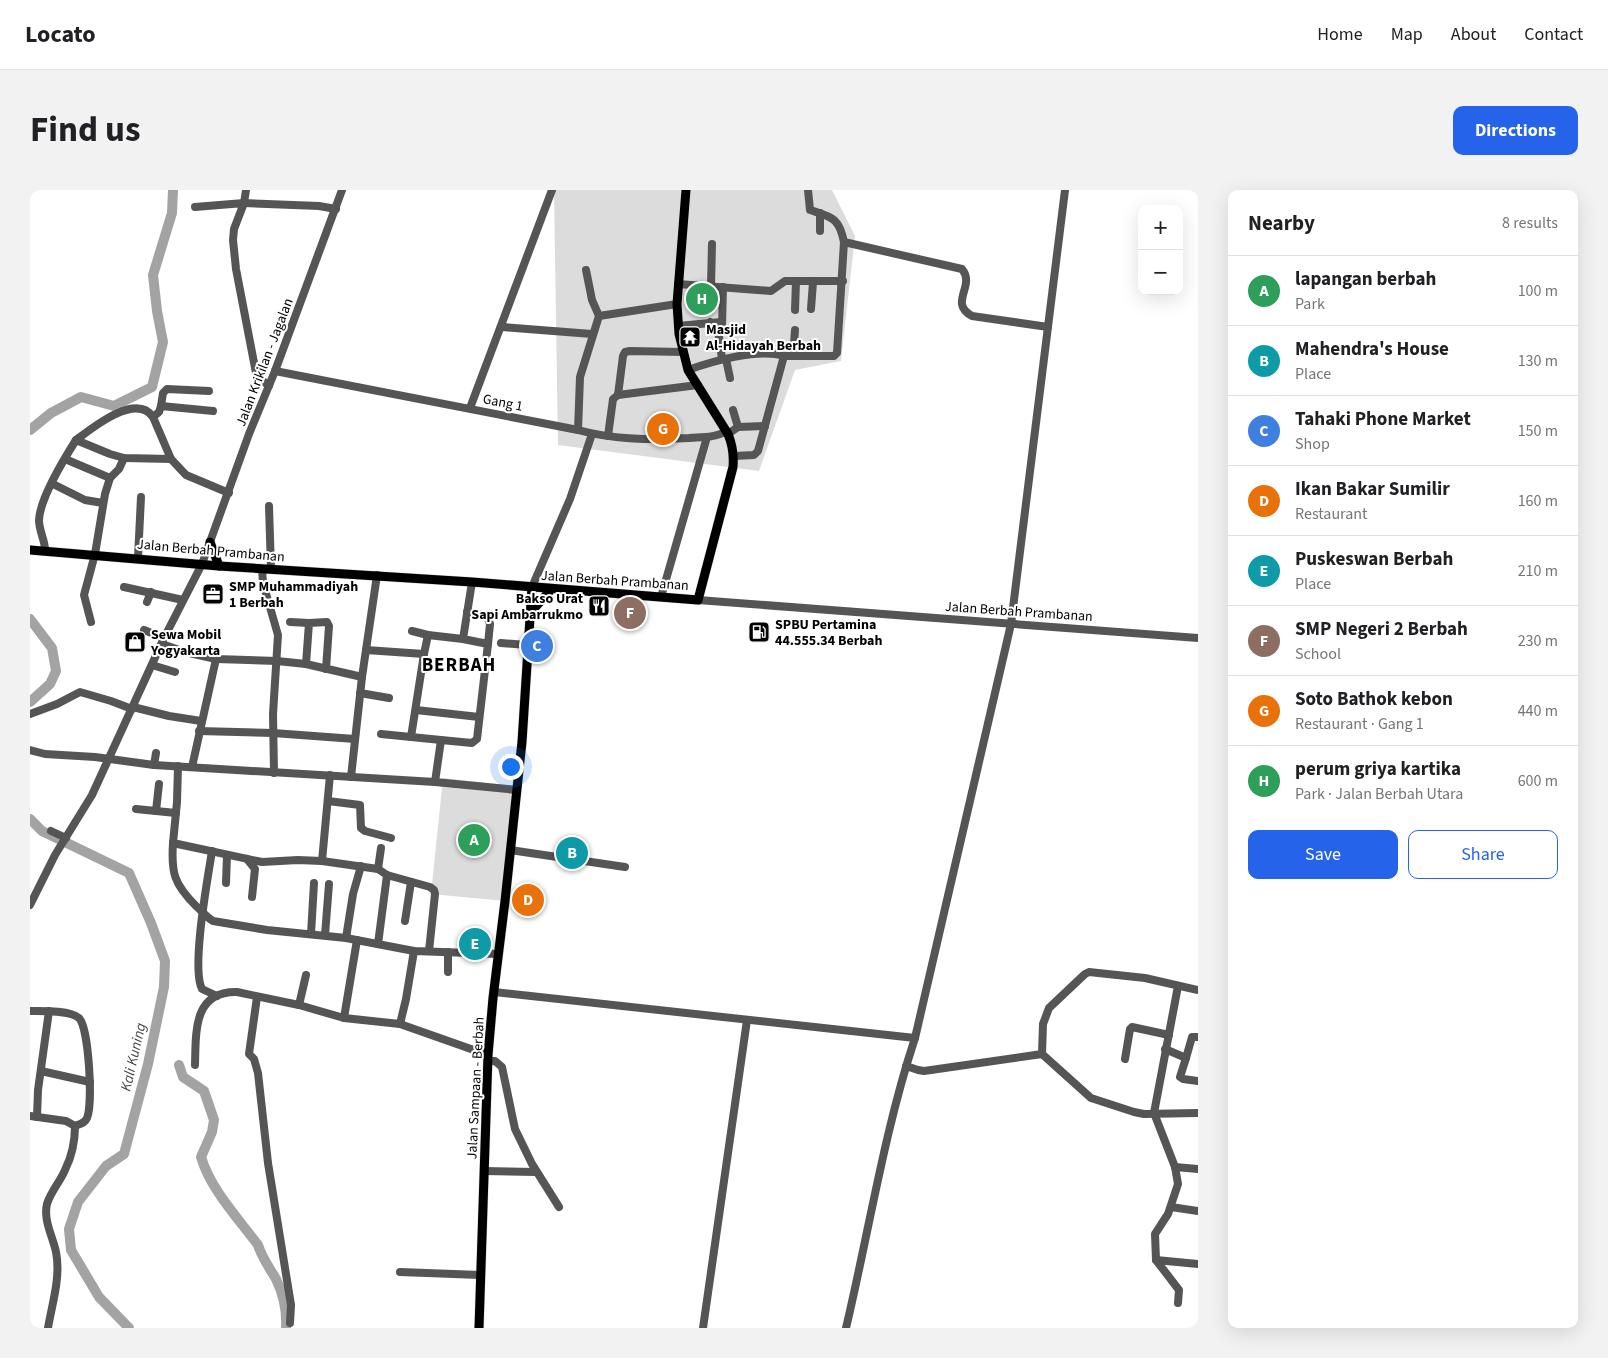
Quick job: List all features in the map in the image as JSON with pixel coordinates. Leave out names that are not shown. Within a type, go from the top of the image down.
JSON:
[{"type":"main road","points":[[686,190],[677,304],[682,352],[688,370],[727,433],[732,444],[734,456],[698,600]]},
{"type":"main road","points":[[210,542],[220,566]]},
{"type":"main road","name":"Jalan Berbah Prambanan","points":[[30,550],[220,566],[377,575],[698,600]]},
{"type":"main road","name":"Jalan Sampaan - Berbah","points":[[479,1328],[488,1058],[524,713],[532,587]]},
{"type":"main road","points":[[529,614],[550,589]]},
{"type":"street","points":[[246,190],[244,203],[234,229],[236,269],[257,376],[269,386]]},
{"type":"street","name":"Jalan Krikilan - Jagalan","points":[[30,905],[55,855],[92,795],[152,664],[202,564],[342,190]]},
{"type":"street","points":[[470,408],[552,190]]},
{"type":"street","points":[[688,370],[724,359],[767,353],[784,356],[836,355],[838,351],[843,282],[844,242],[841,230],[828,215],[811,211],[809,208],[808,190]]},
{"type":"street","points":[[846,1328],[867,1238],[874,1196],[906,1066],[915,1038],[1012,624],[1065,190]]},
{"type":"street","points":[[195,207],[244,203],[319,206],[336,209]]},
{"type":"street","points":[[820,213],[820,232]]},
{"type":"street","points":[[844,242],[962,269],[966,274],[961,306],[964,312],[972,316],[1048,327]]},
{"type":"street","points":[[711,286],[712,244]]},
{"type":"street","points":[[578,430],[580,377],[599,316],[592,300],[586,270]]},
{"type":"street","points":[[795,310],[796,281]]},
{"type":"street","points":[[678,284],[771,291],[775,290],[782,282],[843,282]]},
{"type":"street","points":[[811,309],[813,282]]},
{"type":"street","points":[[722,287],[720,325],[724,359],[730,378]]},
{"type":"street","points":[[599,316],[677,304]]},
{"type":"street","points":[[678,326],[710,322],[720,325]]},
{"type":"street","points":[[502,326],[592,334]]},
{"type":"street","points":[[792,356],[795,330]]},
{"type":"street","points":[[618,395],[623,356],[626,352],[682,352]]},
{"type":"street","points":[[734,456],[754,455],[756,453],[784,356]]},
{"type":"street","name":"Gang 1","points":[[275,371],[608,436],[644,440],[707,437],[727,433],[738,427]]},
{"type":"street","points":[[608,436],[613,399],[618,395],[698,385]]},
{"type":"street","points":[[153,418],[159,412],[163,393],[167,389],[209,392]]},
{"type":"street","points":[[160,406],[213,411]]},
{"type":"street","points":[[45,550],[39,518],[44,499],[65,458],[76,440],[108,417],[121,412],[145,410],[149,412],[171,459],[186,475],[229,492]]},
{"type":"street","points":[[733,410],[738,427],[765,426]]},
{"type":"street","points":[[532,587],[570,499],[592,434]]},
{"type":"street","points":[[661,597],[707,437]]},
{"type":"street","points":[[76,440],[124,458],[171,459]]},
{"type":"street","points":[[65,458],[110,478]]},
{"type":"street","points":[[91,622],[84,595],[95,554],[103,503],[110,478],[119,469],[124,458]]},
{"type":"street","points":[[53,484],[85,500],[103,503]]},
{"type":"street","points":[[138,558],[141,497]]},
{"type":"street","points":[[269,506],[267,569],[263,584],[278,635],[273,714],[274,773]]},
{"type":"street","points":[[351,777],[362,677],[377,575]]},
{"type":"street","points":[[463,639],[472,582]]},
{"type":"street","points":[[124,587],[183,600]]},
{"type":"street","points":[[147,602],[151,592]]},
{"type":"street","name":"Jalan Berbah Prambanan","points":[[698,600],[1198,638]]},
{"type":"street","points":[[381,734],[474,743],[477,736],[490,624],[487,616],[468,612]]},
{"type":"street","points":[[290,622],[327,622],[326,668]]},
{"type":"street","points":[[306,664],[309,622]]},
{"type":"street","points":[[144,630],[185,652],[216,659],[306,664],[362,677]]},
{"type":"street","points":[[412,631],[488,644]]},
{"type":"street","points":[[411,737],[428,635]]},
{"type":"street","points":[[501,643],[527,645]]},
{"type":"street","points":[[366,650],[424,654]]},
{"type":"street","points":[[192,767],[216,659]]},
{"type":"street","points":[[152,664],[175,672]]},
{"type":"street","points":[[30,714],[57,704],[80,692],[133,708],[201,721]]},
{"type":"street","points":[[360,693],[389,698]]},
{"type":"street","points":[[416,710],[479,716]]},
{"type":"street","points":[[199,730],[355,739]]},
{"type":"street","points":[[435,782],[441,740]]},
{"type":"street","points":[[30,750],[45,754],[154,765],[435,782],[516,790]]},
{"type":"street","points":[[154,765],[156,753]]},
{"type":"street","points":[[178,766],[172,860],[175,880],[187,897],[207,918],[230,924],[346,938],[414,951],[498,954]]},
{"type":"street","points":[[322,861],[330,775]]},
{"type":"street","points":[[156,811],[159,784]]},
{"type":"street","points":[[328,801],[360,805],[361,828],[365,831],[391,838]]},
{"type":"street","points":[[136,809],[176,813]]},
{"type":"street","points":[[52,831],[66,839]]},
{"type":"street","points":[[174,843],[247,859],[272,862],[322,861],[361,866],[378,869],[387,875],[430,888],[434,890],[435,894],[429,951]]},
{"type":"street","points":[[378,869],[381,848]]},
{"type":"street","points":[[510,850],[625,867]]},
{"type":"street","points":[[212,851],[202,912],[199,984],[202,989],[217,996]]},
{"type":"street","points":[[226,883],[227,855]]},
{"type":"street","points":[[247,859],[255,869],[252,896]]},
{"type":"street","points":[[346,938],[353,894],[361,866]]},
{"type":"street","points":[[378,944],[387,875]]},
{"type":"street","points":[[405,921],[411,882]]},
{"type":"street","points":[[311,934],[314,883]]},
{"type":"street","points":[[325,935],[329,884]]},
{"type":"street","points":[[344,1018],[357,940]]},
{"type":"street","points":[[400,1024],[414,951]]},
{"type":"street","points":[[448,952],[448,972]]},
{"type":"street","points":[[1042,1054],[1044,1024],[1049,1008],[1085,974],[1093,971],[1145,978],[1198,990]]},
{"type":"street","points":[[299,1005],[306,975]]},
{"type":"street","points":[[1178,986],[1154,1113],[1175,1167],[1178,1184],[1171,1207],[1156,1234],[1156,1260],[1179,1290],[1178,1303]]},
{"type":"street","points":[[195,1065],[199,1017],[202,1009],[207,1002],[222,993],[229,992],[299,1005],[344,1018],[400,1024],[488,1058],[502,1067],[513,1124],[536,1172],[559,1206]]},
{"type":"street","points":[[494,992],[915,1038]]},
{"type":"street","points":[[258,997],[249,1054],[254,1059],[258,1073],[270,1174],[291,1305],[290,1323]]},
{"type":"street","points":[[30,1011],[49,1011],[76,1016],[83,1025],[90,1082],[90,1098],[87,1118],[84,1122],[75,1126]]},
{"type":"street","points":[[49,1011],[40,1071],[34,1089],[34,1117],[66,1121],[75,1126]]},
{"type":"street","points":[[703,1328],[747,1020]]},
{"type":"street","points":[[1125,1058],[1130,1029],[1132,1027],[1169,1035]]},
{"type":"street","points":[[1198,1037],[1192,1037],[1180,1077],[1198,1081]]},
{"type":"street","points":[[1165,1049],[1186,1058]]},
{"type":"street","points":[[906,1066],[918,1070],[1042,1054]]},
{"type":"street","points":[[1042,1054],[1091,1098],[1134,1112],[1198,1113]]},
{"type":"street","points":[[40,1071],[90,1082]]},
{"type":"street","points":[[48,1328],[56,1282],[57,1264],[48,1220],[47,1205],[53,1190],[65,1170],[75,1142],[75,1126]]},
{"type":"street","points":[[1175,1167],[1198,1169]]},
{"type":"street","points":[[484,1171],[536,1172]]},
{"type":"street","points":[[1171,1207],[1198,1211]]},
{"type":"street","points":[[1156,1260],[1198,1264]]},
{"type":"street","points":[[400,1272],[480,1275]]},
{"type":"shaded area","points":[[554,190],[832,190],[855,236],[841,361],[795,370],[759,471],[558,445]]},
{"type":"shaded area","points":[[443,778],[517,786],[505,901],[431,894]]},
{"type":"waterway","points":[[30,430],[51,413],[81,397],[114,406],[152,387],[163,342],[153,275],[172,213],[173,190]]},
{"type":"waterway","name":"Kali Kuning","points":[[30,619],[52,648],[56,671],[50,684],[30,702]]},
{"type":"waterway","name":"Kali Kuning","points":[[30,819],[42,831],[129,873],[165,961],[164,987],[148,1064],[124,1154],[106,1166],[78,1202],[69,1229],[71,1250],[99,1297],[129,1328]]},
{"type":"waterway","points":[[179,1065],[183,1077],[204,1091],[214,1120],[212,1132],[201,1157],[205,1169],[225,1203],[258,1245],[276,1279],[284,1303],[286,1328]]},
{"type":"place","name":"perum griya kartika","points":[[702,299]]},
{"type":"place","name":"Masjid Al-Hidayah Berbah","points":[[690,337]]},
{"type":"place","name":"Soto Bathok kebon","points":[[663,429]]},
{"type":"place","name":"SMP Muhammadiyah 1 Berbah","points":[[213,594]]},
{"type":"place","name":"Bakso Urat Sapi Ambarrukmo","points":[[599,606]]},
{"type":"place","name":"SMP Negeri 2 Berbah","points":[[630,613]]},
{"type":"place","name":"SPBU Pertamina 44.555.34 Berbah","points":[[759,632]]},
{"type":"place","name":"Sewa Mobil Yogyakarta","points":[[135,642]]},
{"type":"place","name":"Tahaki Phone Market","points":[[537,646]]},
{"type":"place","name":"lapangan berbah","points":[[474,840]]},
{"type":"place","name":"Mahendra's House","points":[[572,853]]},
{"type":"place","name":"Ikan Bakar Sumilir","points":[[528,900]]},
{"type":"place","name":"Puskeswan Berbah","points":[[475,944]]},
{"type":"district","name":"BERBAH","points":[[459,664]]}]
